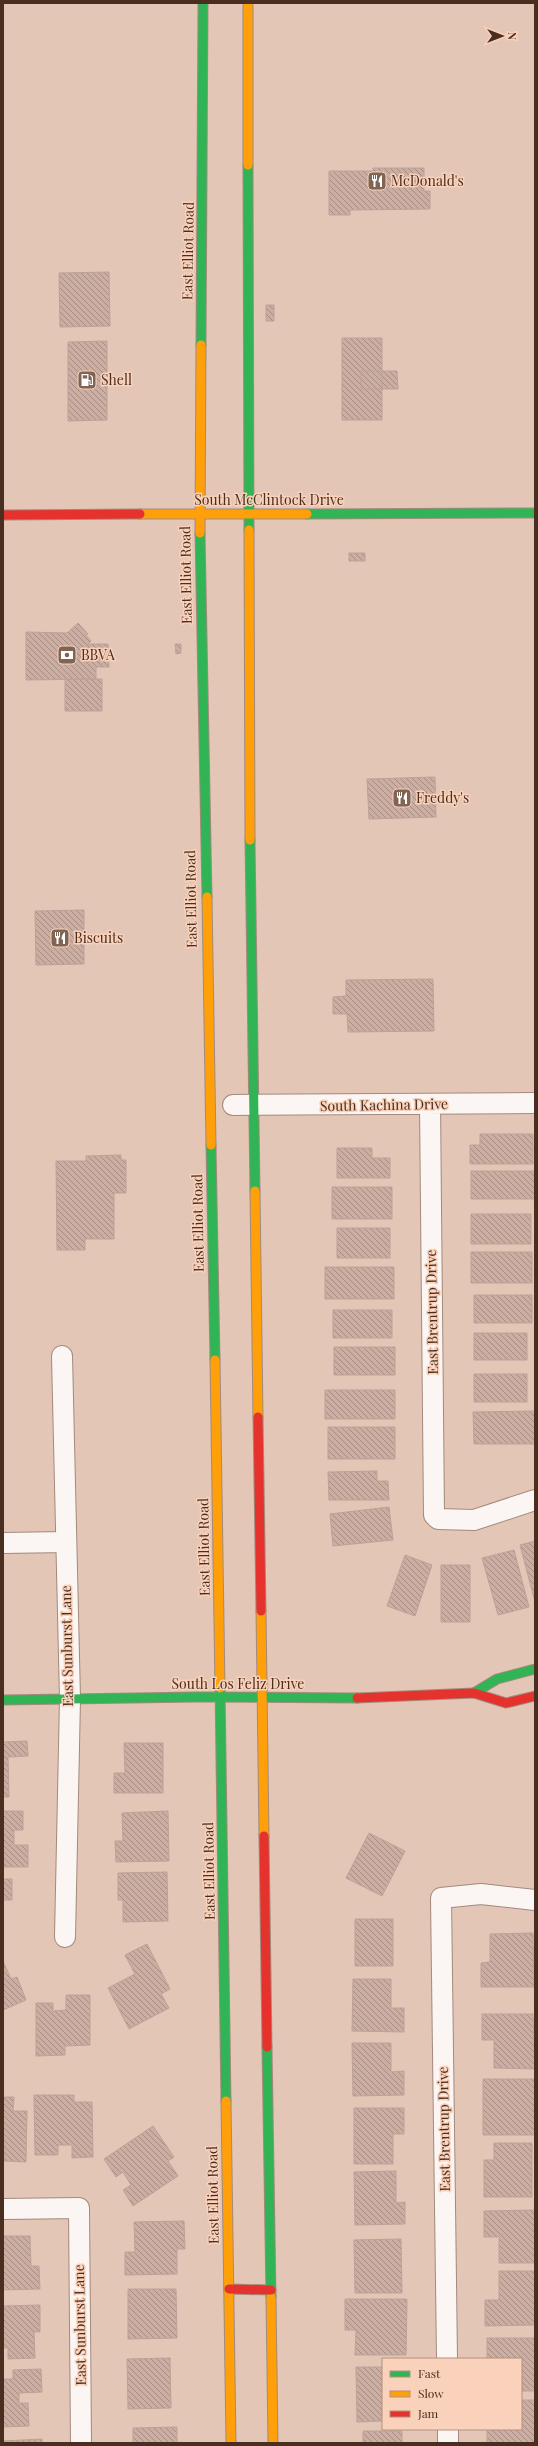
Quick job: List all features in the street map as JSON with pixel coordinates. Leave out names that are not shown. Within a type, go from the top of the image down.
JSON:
[{"type":"main road","name":"East Elliot Road","points":[[204,3],[200,514],[221,1697],[231,2443]]},
{"type":"main road","points":[[248,3],[247,515],[253,1106],[273,2443]]},
{"type":"main road","name":"South McClintock Drive","points":[[3,515],[535,513]]},
{"type":"main road","name":"South Los Feliz Drive","points":[[474,1693],[497,1679],[535,1669]]},
{"type":"main road","name":"South Los Feliz Drive","points":[[3,1700],[221,1697],[427,1697],[474,1693],[506,1703],[535,1696]]},
{"type":"main road","points":[[229,2289],[271,2290]]},
{"type":"street","name":"South Kachina Drive","points":[[233,1105],[535,1103]]},
{"type":"street","name":"East Brentrup Drive","points":[[430,1104],[434,1515],[438,1519],[474,1520],[535,1500]]},
{"type":"street","name":"East Sunburst Lane","points":[[62,1356],[65,1542],[70,1699],[65,1937]]},
{"type":"street","points":[[3,1543],[65,1542]]},
{"type":"street","name":"East Brentrup Drive","points":[[447,2358],[441,1898],[481,1894],[535,1900]]},
{"type":"street","name":"East Sunburst Lane","points":[[3,2209],[79,2208],[82,2443]]},
{"type":"street","points":[[448,2430],[448,2443]]},
{"type":"building","name":"McDonald's","points":[[373,168],[424,168],[424,191],[430,191],[430,209],[350,210],[350,215],[329,215],[329,171],[373,171]]},
{"type":"building","points":[[109,272],[110,326],[60,327],[59,273]]},
{"type":"building","points":[[266,305],[274,305],[274,321],[266,321]]},
{"type":"building","points":[[342,338],[382,338],[382,420],[342,420]]},
{"type":"building","points":[[107,341],[107,420],[68,421],[68,342]]},
{"type":"building","points":[[361,371],[397,371],[398,389],[361,389]]},
{"type":"building","points":[[349,553],[365,553],[365,561],[349,561]]},
{"type":"building","name":"BBVA","points":[[78,623],[88,634],[86,635],[91,641],[88,644],[108,644],[109,667],[96,667],[96,679],[26,680],[26,632],[67,633]]},
{"type":"building","points":[[175,644],[181,644],[181,653],[176,654]]},
{"type":"building","points":[[65,679],[102,679],[102,711],[65,711]]},
{"type":"building","name":"Freddy's","points":[[435,777],[436,817],[369,819],[367,779]]},
{"type":"building","name":"Biscuits","points":[[84,910],[84,964],[36,965],[35,911]]},
{"type":"building","points":[[433,979],[434,1031],[348,1032],[347,1014],[333,1014],[333,997],[346,996],[346,980]]},
{"type":"building","points":[[480,1134],[533,1134],[533,1164],[470,1164],[470,1145],[480,1145]]},
{"type":"building","points":[[337,1148],[372,1148],[372,1158],[390,1158],[390,1178],[337,1178]]},
{"type":"building","points":[[121,1155],[121,1160],[126,1160],[126,1193],[114,1193],[114,1239],[85,1239],[85,1250],[57,1250],[56,1161],[86,1161],[86,1156]]},
{"type":"building","points":[[471,1171],[535,1171],[535,1199],[471,1199]]},
{"type":"building","points":[[332,1187],[392,1187],[392,1219],[332,1219]]},
{"type":"building","points":[[471,1214],[531,1214],[531,1244],[471,1244]]},
{"type":"building","points":[[337,1228],[390,1228],[390,1258],[337,1258]]},
{"type":"building","points":[[471,1252],[532,1252],[532,1283],[471,1283]]},
{"type":"building","points":[[325,1267],[394,1267],[394,1299],[325,1299]]},
{"type":"building","points":[[474,1295],[532,1295],[532,1323],[474,1323]]},
{"type":"building","points":[[333,1310],[392,1310],[392,1338],[333,1338]]},
{"type":"building","points":[[474,1333],[527,1333],[527,1360],[474,1360]]},
{"type":"building","points":[[334,1347],[395,1347],[395,1375],[334,1375]]},
{"type":"building","points":[[474,1374],[527,1374],[527,1402],[474,1402]]},
{"type":"building","points":[[325,1390],[395,1390],[395,1419],[325,1419]]},
{"type":"building","points":[[535,1411],[535,1444],[474,1444],[473,1412]]},
{"type":"building","points":[[328,1427],[395,1427],[395,1459],[328,1459]]},
{"type":"building","points":[[377,1471],[377,1481],[388,1481],[389,1500],[329,1500],[328,1472]]},
{"type":"building","points":[[389,1507],[393,1540],[333,1546],[330,1514]]},
{"type":"building","points":[[535,1541],[535,1602],[520,1545]]},
{"type":"building","points":[[514,1550],[529,1607],[498,1615],[482,1558]]},
{"type":"building","points":[[405,1555],[432,1565],[415,1616],[387,1606]]},
{"type":"building","points":[[441,1565],[470,1565],[470,1622],[441,1622]]},
{"type":"building","points":[[27,1741],[28,1756],[8,1757],[9,1797],[3,1797],[3,1742]]},
{"type":"building","points":[[124,1743],[163,1743],[163,1793],[114,1793],[114,1773],[125,1773]]},
{"type":"building","points":[[3,1811],[23,1811],[23,1830],[14,1830],[14,1845],[28,1845],[28,1867],[3,1867]]},
{"type":"building","points":[[168,1811],[169,1861],[116,1862],[115,1841],[123,1841],[122,1813]]},
{"type":"building","points":[[369,1833],[405,1851],[382,1896],[346,1878]]},
{"type":"building","points":[[167,1872],[168,1921],[123,1922],[123,1900],[118,1900],[118,1873]]},
{"type":"building","points":[[3,1879],[12,1879],[12,1900],[3,1900]]},
{"type":"building","points":[[355,1919],[393,1919],[393,1966],[355,1966]]},
{"type":"building","points":[[533,1933],[534,1987],[481,1987],[481,1963],[490,1962],[490,1934]]},
{"type":"building","points":[[147,1944],[170,1989],[161,1994],[169,2008],[129,2029],[108,1988],[135,1974],[125,1955]]},
{"type":"building","points":[[3,1961],[11,1979],[17,1977],[26,2000],[3,2010]]},
{"type":"building","points":[[353,1979],[391,1979],[391,2008],[404,2008],[404,2032],[352,2031]]},
{"type":"building","points":[[66,1995],[90,1995],[90,2045],[65,2046],[65,2055],[36,2056],[36,2003],[53,2003],[53,2011],[66,2010]]},
{"type":"building","points":[[482,2014],[533,2014],[535,2069],[494,2068],[494,2040],[482,2040]]},
{"type":"building","points":[[352,2043],[391,2043],[391,2072],[404,2071],[404,2095],[353,2096]]},
{"type":"building","points":[[483,2079],[535,2079],[535,2135],[483,2135]]},
{"type":"building","points":[[34,2095],[74,2095],[74,2102],[92,2102],[93,2157],[72,2158],[72,2145],[58,2145],[58,2155],[35,2155]]},
{"type":"building","points":[[3,2097],[14,2097],[13,2111],[27,2111],[26,2162],[4,2161]]},
{"type":"building","points":[[354,2108],[404,2108],[404,2134],[393,2134],[393,2164],[354,2164]]},
{"type":"building","points":[[153,2126],[174,2157],[168,2161],[178,2176],[133,2206],[123,2190],[131,2185],[123,2172],[116,2177],[104,2159]]},
{"type":"building","points":[[494,2143],[532,2143],[532,2197],[484,2197],[484,2160],[494,2160]]},
{"type":"building","points":[[396,2171],[396,2203],[405,2202],[405,2224],[355,2225],[354,2172]]},
{"type":"building","points":[[535,2210],[535,2263],[499,2263],[499,2237],[484,2237],[484,2211]]},
{"type":"building","points":[[184,2221],[185,2249],[177,2249],[177,2274],[125,2275],[125,2252],[135,2252],[134,2222]]},
{"type":"building","points":[[3,2236],[30,2236],[31,2266],[39,2266],[40,2289],[3,2290]]},
{"type":"building","points":[[401,2239],[402,2293],[355,2293],[354,2240]]},
{"type":"building","points":[[499,2271],[535,2271],[535,2325],[485,2326],[485,2300],[499,2300]]},
{"type":"building","points":[[128,2289],[176,2289],[177,2338],[128,2339]]},
{"type":"building","points":[[345,2299],[407,2299],[406,2355],[355,2355],[356,2330],[345,2330]]},
{"type":"building","points":[[40,2305],[40,2332],[34,2332],[35,2358],[8,2359],[8,2348],[3,2348],[3,2306]]},
{"type":"building","points":[[487,2338],[535,2338],[535,2391],[522,2391],[522,2358],[487,2358]]},
{"type":"building","points":[[170,2358],[171,2408],[128,2409],[127,2359]]},
{"type":"building","points":[[356,2367],[382,2367],[382,2421],[357,2422]]},
{"type":"building","points":[[41,2369],[42,2392],[19,2393],[19,2403],[28,2403],[29,2426],[3,2427],[3,2379],[13,2379],[13,2370]]},
{"type":"building","points":[[522,2400],[535,2400],[535,2443],[487,2443],[487,2430],[522,2430]]},
{"type":"building","points":[[177,2427],[177,2443],[133,2443],[133,2428]]},
{"type":"building","points":[[363,2431],[402,2431],[402,2443],[363,2443]]},
{"type":"building","points":[[42,2439],[42,2443],[3,2443],[3,2441]]},
{"type":"traffic: fast","points":[[201,345],[203,3]]},
{"type":"traffic: fast","points":[[248,165],[249,530]]},
{"type":"traffic: fast","points":[[307,514],[535,513]]},
{"type":"traffic: fast","points":[[200,533],[207,897]]},
{"type":"traffic: fast","points":[[250,840],[255,1191]]},
{"type":"traffic: fast","points":[[211,1145],[215,1360]]},
{"type":"traffic: fast","points":[[474,1693],[497,1679],[535,1669]]},
{"type":"traffic: fast","points":[[220,1688],[226,2101]]},
{"type":"traffic: fast","points":[[3,1700],[197,1697],[357,1698]]},
{"type":"traffic: fast","points":[[267,2047],[271,2297]]},
{"type":"traffic: slow","points":[[248,3],[248,165]]},
{"type":"traffic: slow","points":[[200,533],[201,345]]},
{"type":"traffic: slow","points":[[140,514],[307,514]]},
{"type":"traffic: slow","points":[[249,530],[250,840]]},
{"type":"traffic: slow","points":[[207,897],[211,1145]]},
{"type":"traffic: slow","points":[[255,1191],[258,1417]]},
{"type":"traffic: slow","points":[[215,1360],[220,1688]]},
{"type":"traffic: slow","points":[[261,1611],[264,1836]]},
{"type":"traffic: slow","points":[[226,2101],[231,2443]]},
{"type":"traffic: slow","points":[[271,2297],[273,2443]]},
{"type":"traffic: jam","points":[[3,515],[140,514]]},
{"type":"traffic: jam","points":[[258,1417],[261,1611]]},
{"type":"traffic: jam","points":[[357,1698],[474,1693],[506,1703],[535,1696]]},
{"type":"traffic: jam","points":[[264,1836],[267,2047]]},
{"type":"traffic: jam","points":[[229,2289],[271,2290]]},
{"type":"place","name":"McDonald's","points":[[377,181]]},
{"type":"place","name":"Shell","points":[[87,380]]},
{"type":"place","name":"BBVA","points":[[67,655]]},
{"type":"place","name":"Freddy's","points":[[402,798]]},
{"type":"place","name":"Biscuits","points":[[60,938]]}]
